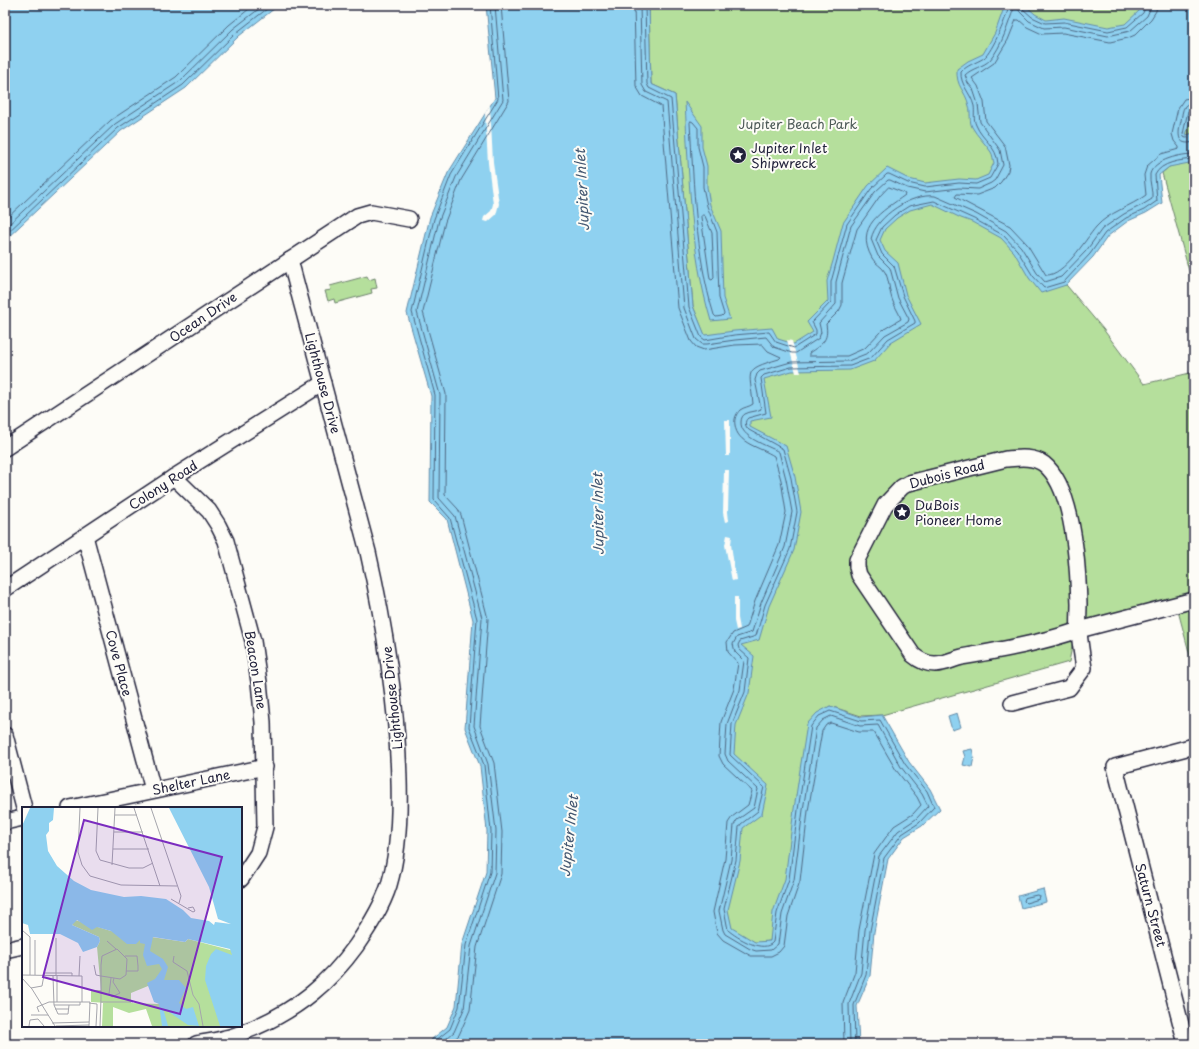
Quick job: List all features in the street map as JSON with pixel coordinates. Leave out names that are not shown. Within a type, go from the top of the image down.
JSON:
[{"type":"street","name":"Ocean Drive","points":[[5,448],[357,216],[370,212],[409,219]]},
{"type":"street","name":"Lighthouse Drive","points":[[196,1044],[236,1035],[269,1021],[295,1007],[324,984],[343,964],[374,918],[385,895],[395,860],[399,803],[399,767],[390,661],[379,600],[368,552],[290,260]]},
{"type":"street","name":"Colony Road","points":[[5,589],[174,477],[323,383]]},
{"type":"street","name":"Dubois Road","points":[[1079,630],[1072,525],[1062,490],[1050,470],[1037,460],[1022,458],[1006,459],[909,483],[896,493],[885,505],[857,560],[859,575],[913,655],[919,660],[927,663],[943,663],[960,658],[1000,651],[1194,600]]},
{"type":"street","name":"Beacon Lane","points":[[174,477],[209,510],[218,525],[228,546],[253,641],[263,716],[266,810],[264,836],[254,861],[242,878]]},
{"type":"street","name":"Cove Place","points":[[85,536],[153,790]]},
{"type":"street","points":[[1012,703],[1069,688],[1084,668],[1079,630]]},
{"type":"street","points":[[5,735],[24,807]]},
{"type":"street","name":"Saturn Street","points":[[1186,1044],[1115,767],[1194,746]]},
{"type":"street","name":"Shelter Lane","points":[[75,807],[265,767]]},
{"type":"street","points":[[5,822],[22,818]]},
{"type":"street","points":[[5,950],[22,946]]},
{"type":"green space","name":"Jupiter Beach Park","points":[[649,5],[1194,5],[1194,153],[1157,168],[1062,280],[1103,329],[1144,384],[1194,372],[1194,671],[1177,607],[1074,636],[1069,662],[882,715],[861,716],[830,706],[809,722],[783,899],[770,941],[756,943],[731,929],[727,910],[726,822],[739,645],[705,336],[693,306],[675,95],[651,84]]},
{"type":"green space","points":[[1194,158],[1194,289],[1162,173],[1169,167]]},
{"type":"green space","points":[[367,276],[369,280],[375,278],[377,288],[371,289],[372,293],[335,303],[334,299],[328,301],[325,291],[331,290],[330,286]]},
{"type":"water","points":[[5,5],[279,5],[239,36],[186,88],[121,131],[5,240]]},
{"type":"water","name":"Jupiter Inlet","points":[[486,5],[649,5],[651,84],[675,95],[693,306],[705,335],[772,328],[778,339],[794,344],[813,332],[807,322],[828,301],[827,281],[843,223],[868,186],[887,168],[909,179],[925,183],[959,179],[976,180],[988,175],[994,163],[992,155],[972,127],[969,106],[959,85],[957,69],[968,61],[983,54],[995,33],[1005,5],[1025,5],[1035,14],[1046,20],[1064,18],[1108,27],[1125,24],[1140,10],[1142,5],[1194,5],[1194,108],[1186,135],[1194,133],[1194,162],[1169,167],[1159,175],[1162,203],[1146,213],[1128,221],[1108,236],[1093,257],[1066,285],[1041,293],[1029,278],[1014,252],[1001,238],[972,222],[932,204],[910,210],[897,218],[885,229],[880,240],[885,251],[898,263],[906,295],[921,324],[891,342],[874,361],[850,370],[792,371],[764,379],[771,417],[750,421],[750,427],[786,446],[795,477],[801,512],[794,550],[769,606],[759,640],[741,645],[754,656],[749,693],[736,725],[734,754],[768,785],[762,814],[743,828],[740,861],[728,910],[732,928],[755,942],[770,941],[773,912],[785,879],[807,724],[817,713],[830,706],[861,717],[882,715],[909,762],[930,789],[940,809],[922,826],[904,837],[888,859],[874,932],[870,976],[857,1006],[859,1044],[430,1044],[432,1039],[447,1027],[456,1006],[462,944],[486,872],[487,831],[480,766],[465,728],[473,620],[447,519],[430,502],[431,396],[407,313],[430,217],[448,173],[495,98]]},
{"type":"water","points":[[685,102],[702,126],[702,147],[707,166],[707,187],[710,205],[721,231],[723,298],[730,319],[711,321],[704,294],[695,240],[689,185]]},
{"type":"water","points":[[957,713],[961,727],[952,730],[948,716]]},
{"type":"water","points":[[972,749],[974,757],[972,767],[963,765],[965,757],[963,751]]},
{"type":"water","points":[[1043,889],[1046,902],[1021,908],[1018,896]]},
{"type":"pier","points":[[490,105],[493,162],[499,204],[496,215],[488,222],[483,221],[484,217],[491,211],[493,204],[488,163],[485,113]]},
{"type":"pier","points":[[787,340],[792,341],[801,373],[796,373]]},
{"type":"pier","points":[[725,420],[730,420],[730,456],[726,456]]},
{"type":"pier","points":[[724,470],[729,470],[729,521],[725,522],[723,513]]},
{"type":"pier","points":[[727,535],[732,536],[731,544],[736,580],[732,581],[725,545]]},
{"type":"pier","points":[[734,597],[738,597],[738,618],[740,629],[736,630],[734,621]]},
{"type":"place","name":"Jupiter Inlet Shipwreck","points":[[738,155]]},
{"type":"place","name":"DuBois Pioneer Home","points":[[902,512]]}]
